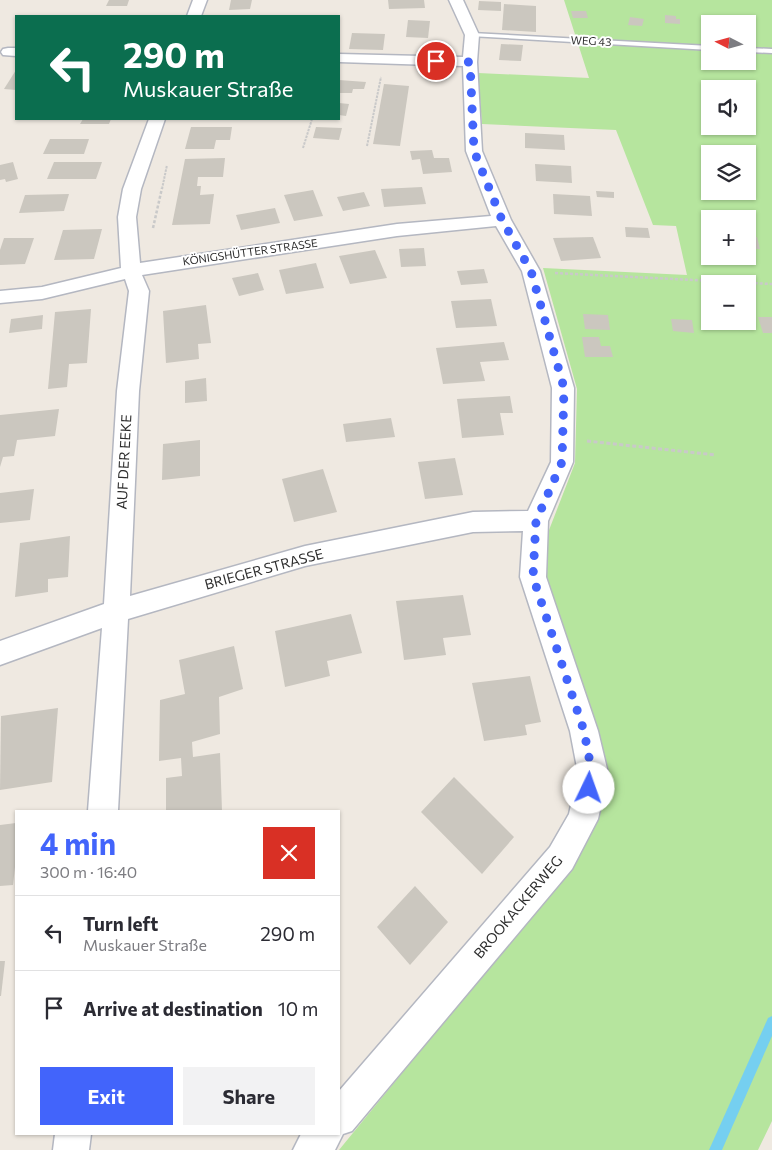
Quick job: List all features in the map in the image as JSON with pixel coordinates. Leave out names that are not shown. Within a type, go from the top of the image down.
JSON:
[{"type":"street","points":[[194,15],[200,0]]},
{"type":"street","name":"BROOKACKERWEG","points":[[340,1117],[561,858],[583,819],[592,773],[584,731],[533,577],[536,521],[562,462],[564,388],[531,271],[502,220],[474,151],[470,62],[472,35],[456,0]]},
{"type":"street","points":[[340,58],[470,62]]},
{"type":"street","name":"AUF DER EEKE","points":[[102,810],[116,611],[128,391],[139,291],[138,269],[128,217],[132,189],[157,120]]},
{"type":"street","name":"KÖNIGSHÜTTER STRASSE","points":[[0,297],[42,293],[138,269],[397,230],[502,220]]},
{"type":"street","name":"BRIEGER STRASSE","points":[[0,653],[116,611],[305,556],[473,522],[536,521]]},
{"type":"street","points":[[71,1150],[73,1135]]},
{"type":"street","points":[[311,1150],[324,1135]]},
{"type":"lane","name":"WEG 43","points":[[472,35],[701,48]]},
{"type":"lane","points":[[756,50],[772,51]]},
{"type":"path","points":[[367,146],[384,59]]},
{"type":"path","points":[[303,148],[312,120]]},
{"type":"path","points":[[138,269],[168,160]]},
{"type":"path","points":[[531,271],[772,284]]},
{"type":"path","points":[[563,438],[716,455]]},
{"type":"green space","points":[[564,0],[772,0],[772,1121],[758,1150],[339,1150],[566,873],[589,838],[603,773],[546,576],[544,543],[575,463],[577,389],[543,268],[687,275],[676,226],[653,225],[616,130],[482,124],[478,73],[589,78]]},
{"type":"building","points":[[109,0],[129,0],[127,6],[106,6]]},
{"type":"building","points":[[231,0],[252,0],[250,9],[229,10]]},
{"type":"building","points":[[388,0],[424,0],[425,8],[389,9]]},
{"type":"building","points":[[479,1],[501,2],[501,11],[478,10]]},
{"type":"building","points":[[504,4],[536,6],[536,32],[502,30]]},
{"type":"building","points":[[571,11],[586,11],[588,18],[573,18]]},
{"type":"building","points":[[665,15],[676,16],[676,19],[680,19],[680,24],[665,23]]},
{"type":"building","points":[[630,17],[644,19],[642,26],[628,25]]},
{"type":"building","points":[[408,20],[430,21],[428,38],[406,37]]},
{"type":"building","points":[[352,33],[385,34],[383,50],[349,49]]},
{"type":"building","points":[[501,44],[523,45],[521,61],[499,60]]},
{"type":"building","points":[[15,72],[15,90],[4,89]]},
{"type":"building","points":[[340,80],[366,82],[364,89],[353,89],[352,93],[340,93]]},
{"type":"building","points":[[384,84],[409,86],[400,146],[373,144]]},
{"type":"building","points":[[340,103],[349,104],[346,116],[340,115]]},
{"type":"building","points":[[82,120],[111,120],[109,124],[80,124]]},
{"type":"building","points":[[191,127],[232,127],[230,140],[216,140],[214,149],[185,149]]},
{"type":"building","points":[[316,127],[342,128],[339,140],[313,138]]},
{"type":"building","points":[[525,133],[564,135],[565,150],[525,148]]},
{"type":"building","points":[[50,139],[89,139],[84,154],[43,154]]},
{"type":"building","points":[[432,150],[434,158],[449,158],[452,172],[423,174],[420,159],[412,160],[410,151]]},
{"type":"building","points":[[225,158],[223,177],[198,177],[197,186],[201,186],[200,195],[214,194],[210,224],[172,225],[185,159]]},
{"type":"building","points":[[13,162],[18,179],[6,182],[5,179],[0,180],[0,165]]},
{"type":"building","points":[[54,162],[102,162],[96,179],[47,179]]},
{"type":"building","points":[[535,164],[571,166],[572,183],[536,181]]},
{"type":"building","points":[[422,187],[426,204],[384,207],[381,189]]},
{"type":"building","points":[[313,190],[323,216],[294,221],[284,195]]},
{"type":"building","points":[[596,191],[614,192],[614,198],[597,197]]},
{"type":"building","points":[[364,192],[370,206],[343,211],[337,197]]},
{"type":"building","points":[[69,194],[64,211],[19,213],[25,195]]},
{"type":"building","points":[[553,194],[590,196],[592,216],[554,214]]},
{"type":"building","points":[[275,208],[280,223],[241,230],[236,215]]},
{"type":"building","points":[[625,227],[648,228],[650,238],[626,237]]},
{"type":"building","points":[[102,229],[94,259],[54,260],[63,230]]},
{"type":"building","points":[[593,237],[601,258],[561,261],[553,238]]},
{"type":"building","points":[[756,237],[757,237],[760,249],[756,249]]},
{"type":"building","points":[[4,238],[34,238],[25,264],[0,265],[0,250]]},
{"type":"building","points":[[424,248],[426,266],[401,267],[399,249]]},
{"type":"building","points":[[375,250],[387,278],[350,284],[339,256]]},
{"type":"building","points":[[316,263],[324,288],[286,294],[279,270]]},
{"type":"building","points":[[484,269],[488,283],[461,285],[457,271]]},
{"type":"building","points":[[258,273],[264,290],[239,296],[232,278]]},
{"type":"building","points":[[491,299],[497,326],[456,328],[451,301]]},
{"type":"building","points":[[206,305],[211,343],[198,344],[199,359],[166,363],[163,311]]},
{"type":"building","points":[[91,309],[87,363],[69,364],[67,387],[48,389],[55,312]]},
{"type":"building","points":[[583,314],[608,315],[610,330],[585,329]]},
{"type":"building","points":[[43,315],[42,329],[9,333],[11,319]]},
{"type":"building","points":[[758,317],[772,317],[772,333],[763,333]]},
{"type":"building","points":[[671,319],[692,320],[694,333],[673,331]]},
{"type":"building","points":[[582,337],[599,337],[601,346],[610,346],[613,357],[585,357]]},
{"type":"building","points":[[504,342],[509,360],[480,362],[485,381],[443,384],[436,348]]},
{"type":"building","points":[[206,378],[207,401],[185,403],[185,381]]},
{"type":"building","points":[[510,396],[513,413],[500,413],[504,435],[462,438],[457,399]]},
{"type":"building","points":[[59,409],[55,436],[17,440],[14,456],[3,457],[0,467],[0,415]]},
{"type":"building","points":[[391,418],[395,437],[346,442],[343,424]]},
{"type":"building","points":[[200,440],[200,476],[162,480],[163,444]]},
{"type":"building","points":[[455,458],[463,495],[425,499],[418,462]]},
{"type":"building","points":[[323,469],[337,512],[294,522],[282,479]]},
{"type":"building","points":[[34,489],[30,520],[0,523],[0,493]]},
{"type":"building","points":[[70,536],[68,577],[48,579],[48,592],[15,597],[20,543]]},
{"type":"building","points":[[463,595],[471,635],[443,638],[446,655],[404,660],[396,601]]},
{"type":"building","points":[[351,614],[362,653],[327,661],[330,676],[285,687],[275,631]]},
{"type":"building","points":[[234,646],[243,689],[219,697],[220,734],[192,742],[193,757],[220,753],[222,810],[166,810],[166,778],[182,776],[181,758],[159,761],[160,700],[185,694],[179,660]]},
{"type":"building","points":[[530,676],[541,722],[525,725],[527,735],[484,741],[472,683]]},
{"type":"building","points":[[58,708],[52,782],[0,790],[1,716]]},
{"type":"building","points":[[454,777],[514,837],[482,874],[421,812]]},
{"type":"building","points":[[15,823],[13,885],[0,886],[0,825]]},
{"type":"building","points":[[415,886],[448,922],[410,965],[377,927]]},
{"type":"building","points":[[0,961],[5,961],[1,996],[0,996]]},
{"type":"waterway","points":[[715,1150],[772,1022]]},
{"type":"route","points":[[436,61],[470,62],[474,151],[502,220],[531,271],[564,388],[562,462],[536,521],[533,577],[584,731],[592,773],[589,788]]}]
